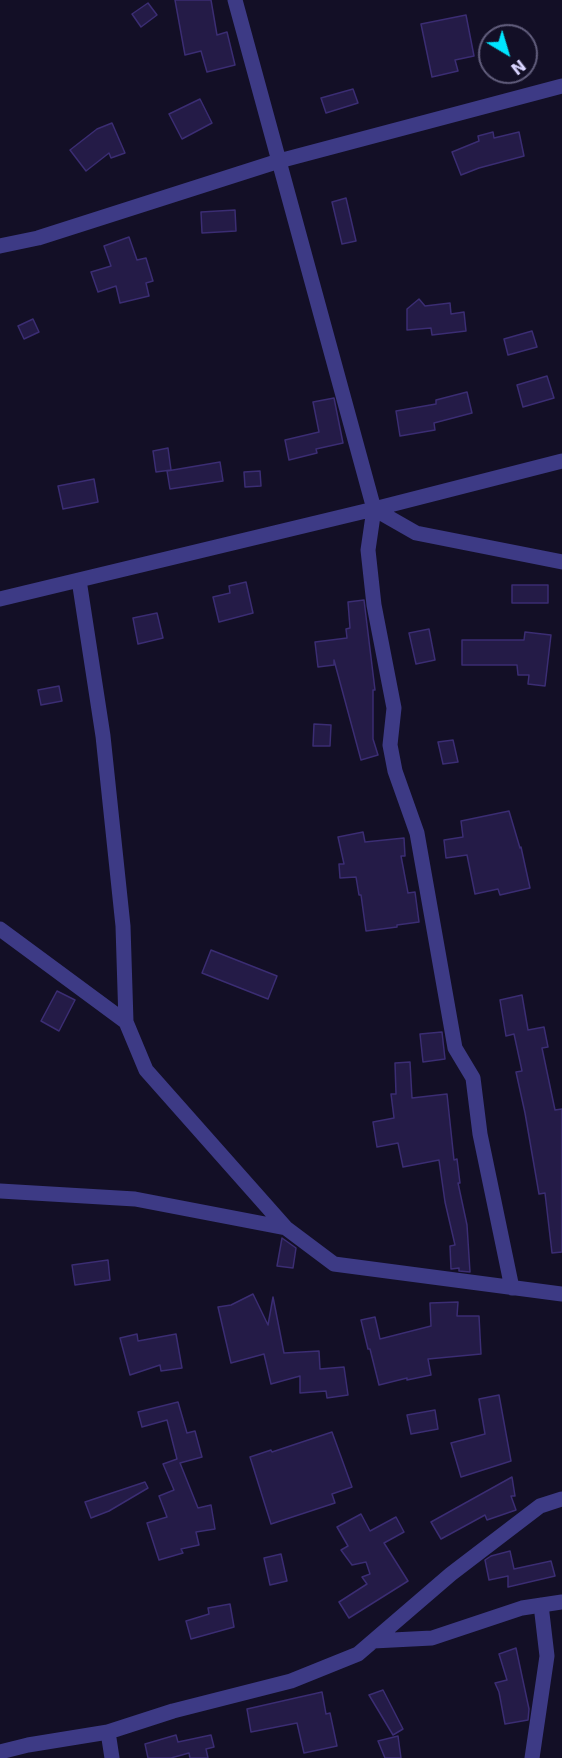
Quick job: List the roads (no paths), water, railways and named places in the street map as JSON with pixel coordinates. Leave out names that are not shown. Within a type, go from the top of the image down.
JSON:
[{"type":"street","points":[[235,0],[374,509],[368,550],[374,605],[394,708],[390,745],[395,771],[417,833],[455,1048],[473,1078],[480,1134],[512,1288]]},
{"type":"street","points":[[0,246],[38,238],[279,161],[562,86]]},
{"type":"street","points":[[0,599],[562,461]]},
{"type":"street","points":[[374,509],[416,533],[562,562]]},
{"type":"street","points":[[79,580],[103,736],[123,926],[126,1022],[146,1070],[286,1228],[334,1264],[562,1294]]},
{"type":"street","points":[[0,929],[126,1022]]},
{"type":"street","points":[[0,1191],[135,1200],[286,1228]]},
{"type":"street","points":[[0,1752],[108,1732],[173,1711],[291,1681],[358,1654],[451,1574],[540,1506],[562,1499]]},
{"type":"street","points":[[373,1641],[432,1638],[522,1608],[562,1602]]},
{"type":"street","points":[[532,1758],[547,1656],[541,1605]]},
{"type":"street","points":[[108,1732],[112,1758]]}]
